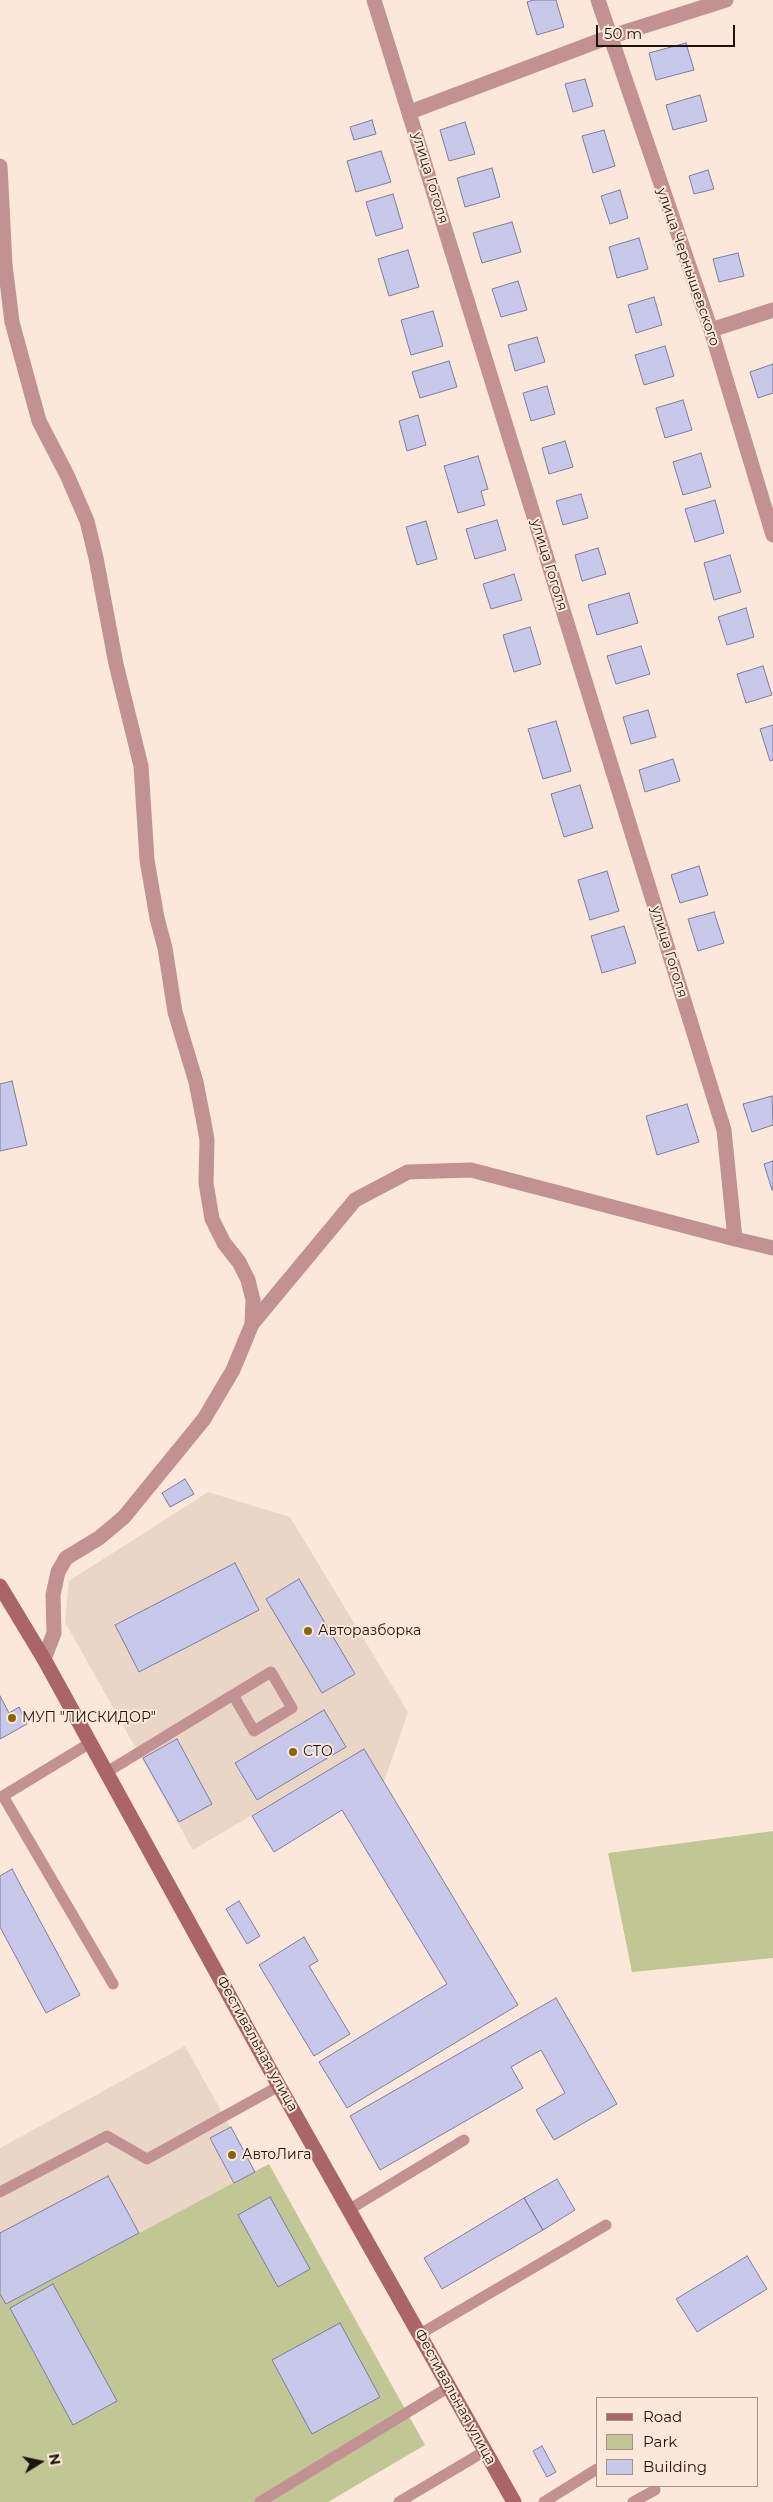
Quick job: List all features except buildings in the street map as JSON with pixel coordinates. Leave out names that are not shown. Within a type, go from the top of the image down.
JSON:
[{"type":"main road","name":"Фестивальная улица","points":[[0,1586],[44,1660],[279,2086],[514,2502]]},
{"type":"street","name":"улица Гоголя","points":[[374,0],[724,1130],[735,1239]]},
{"type":"street","name":"улица Чернышевского","points":[[598,0],[608,37],[711,330],[773,535]]},
{"type":"street","points":[[410,112],[608,37],[726,0]]},
{"type":"street","points":[[0,166],[5,266],[12,322],[39,421],[67,475],[87,521],[96,558],[116,664],[141,766],[147,860],[157,918],[165,948],[175,1012],[196,1082],[204,1123],[206,1183],[212,1219],[248,1280],[253,1300],[252,1324]]},
{"type":"street","points":[[711,330],[773,310]]},
{"type":"street","points":[[44,1660],[54,1634],[53,1595],[58,1572],[66,1558],[100,1538],[124,1517],[161,1474],[204,1419],[233,1370],[252,1324],[355,1200],[408,1172],[471,1170],[773,1248]]},
{"type":"lane","points":[[106,1772],[232,1695],[271,1672],[292,1708],[254,1731],[232,1695]]},
{"type":"lane","points":[[90,1742],[1,1795],[113,1984]]},
{"type":"lane","points":[[0,2192],[107,2136],[147,2159],[279,2086]]},
{"type":"lane","points":[[350,2209],[464,2140]]},
{"type":"lane","points":[[420,2334],[606,2225]]},
{"type":"lane","points":[[260,2502],[450,2386]]},
{"type":"lane","points":[[400,2502],[485,2450]]},
{"type":"lane","points":[[544,2502],[596,2470]]},
{"type":"lane","points":[[634,2502],[655,2490]]},
{"type":"shaded area","points":[[208,1492],[290,1517],[408,1712],[384,1782],[364,1749],[193,1850],[65,1622],[69,1581]]},
{"type":"shaded area","points":[[185,2046],[255,2172],[6,2304],[0,2294],[0,2148]]},
{"type":"green space","points":[[773,1831],[773,1958],[632,1972],[608,1853]]},
{"type":"green space","points":[[269,2164],[425,2445],[328,2502],[0,2502],[0,2293],[6,2304]]},
{"type":"place","name":"Авторазборка","points":[[308,1631]]},
{"type":"place","name":"МУП \"ЛИСКИДОР\"","points":[[12,1718]]},
{"type":"place","name":"СТО","points":[[293,1752]]},
{"type":"place","name":"АвтоЛига","points":[[232,2155]]}]
